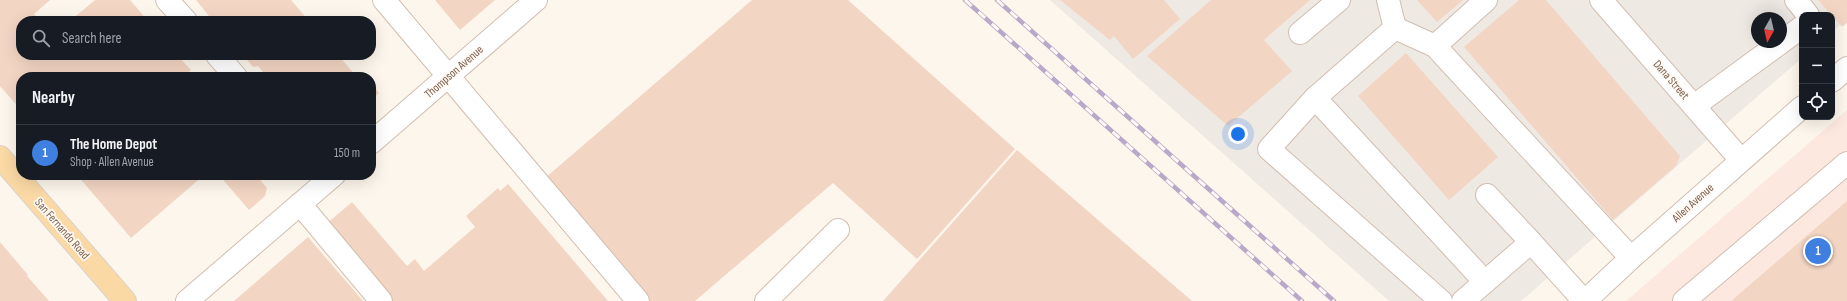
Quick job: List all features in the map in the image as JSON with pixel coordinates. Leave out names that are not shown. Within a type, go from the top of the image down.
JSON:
[{"type":"main road","name":"San Fernando Road","points":[[0,157],[16,175]]},
{"type":"main road","name":"San Fernando Road","points":[[20,180],[125,301]]},
{"type":"street","points":[[167,0],[181,16]]},
{"type":"street","points":[[384,0],[638,301]]},
{"type":"street","name":"Thompson Avenue","points":[[376,139],[536,0]]},
{"type":"street","points":[[1300,33],[1339,0]]},
{"type":"street","points":[[1388,0],[1395,28]]},
{"type":"street","points":[[1435,46],[1486,0]]},
{"type":"street","name":"Dana Street","points":[[1601,0],[1741,160]]},
{"type":"street","points":[[1796,0],[1806,12]]},
{"type":"street","points":[[1395,28],[1435,46],[1631,258]]},
{"type":"street","points":[[1395,28],[1315,98],[1269,149],[1441,301]]},
{"type":"street","points":[[1694,106],[1799,29]]},
{"type":"street","points":[[221,60],[232,72]]},
{"type":"street","points":[[1835,78],[1847,68]]},
{"type":"street","points":[[1315,98],[1485,282]]},
{"type":"street","name":"Allen Avenue","points":[[1585,301],[1631,258],[1799,110]]},
{"type":"street","points":[[1684,301],[1847,163]]},
{"type":"street","points":[[187,301],[300,204],[325,180]]},
{"type":"street","points":[[1487,194],[1585,301]]},
{"type":"street","points":[[300,204],[381,301]]},
{"type":"street","points":[[766,301],[838,230]]},
{"type":"street","points":[[1463,301],[1532,242]]},
{"type":"shaded area","points":[[1050,0],[1847,0],[1847,19],[1835,29],[1835,12],[1799,12],[1799,61],[1521,301],[1389,301]]},
{"type":"shaded area","points":[[1847,110],[1847,301],[1626,301]]},
{"type":"building","points":[[0,0],[50,0],[34,14],[36,16],[16,16],[16,60],[182,60],[191,70],[189,72],[16,72],[16,104],[0,86]]},
{"type":"building","points":[[95,0],[130,0],[144,16],[76,16]]},
{"type":"building","points":[[196,0],[291,0],[305,16],[209,16]]},
{"type":"building","points":[[435,0],[495,0],[460,30]]},
{"type":"building","points":[[752,0],[848,0],[1015,149],[917,259],[833,183],[695,301],[649,301],[544,179]]},
{"type":"building","points":[[1060,0],[1164,0],[1180,19],[1133,59],[1114,36],[1110,40]]},
{"type":"building","points":[[1211,0],[1310,0],[1264,40],[1292,71],[1228,126],[1147,56]]},
{"type":"building","points":[[1417,0],[1463,0],[1437,22]]},
{"type":"building","points":[[1519,0],[1546,0],[1680,156],[1676,166],[1613,220],[1464,47]]},
{"type":"building","points":[[1818,0],[1847,0],[1847,23],[1842,27],[1835,19],[1835,12],[1829,12]]},
{"type":"building","points":[[1406,53],[1498,157],[1449,200],[1358,96]]},
{"type":"building","points":[[247,60],[342,60],[353,72],[263,72],[258,66],[253,67]]},
{"type":"building","points":[[1017,150],[1192,301],[883,301]]},
{"type":"building","points":[[81,180],[198,180],[131,238]]},
{"type":"building","points":[[223,180],[260,180],[267,188],[265,196],[249,210]]},
{"type":"building","points":[[508,184],[608,301],[389,301],[324,226],[352,202],[407,266],[415,259],[424,271],[475,227],[466,216],[498,188],[500,191]]},
{"type":"building","points":[[1847,201],[1847,301],[1731,301]]},
{"type":"building","points":[[308,237],[363,301],[234,301]]},
{"type":"building","points":[[0,242],[28,275],[27,276],[49,301],[0,301]]},
{"type":"railway","points":[[965,0],[1302,301]]},
{"type":"railway","points":[[997,0],[1334,301]]},
{"type":"place","name":"The Home Depot","points":[[1818,251]]}]
